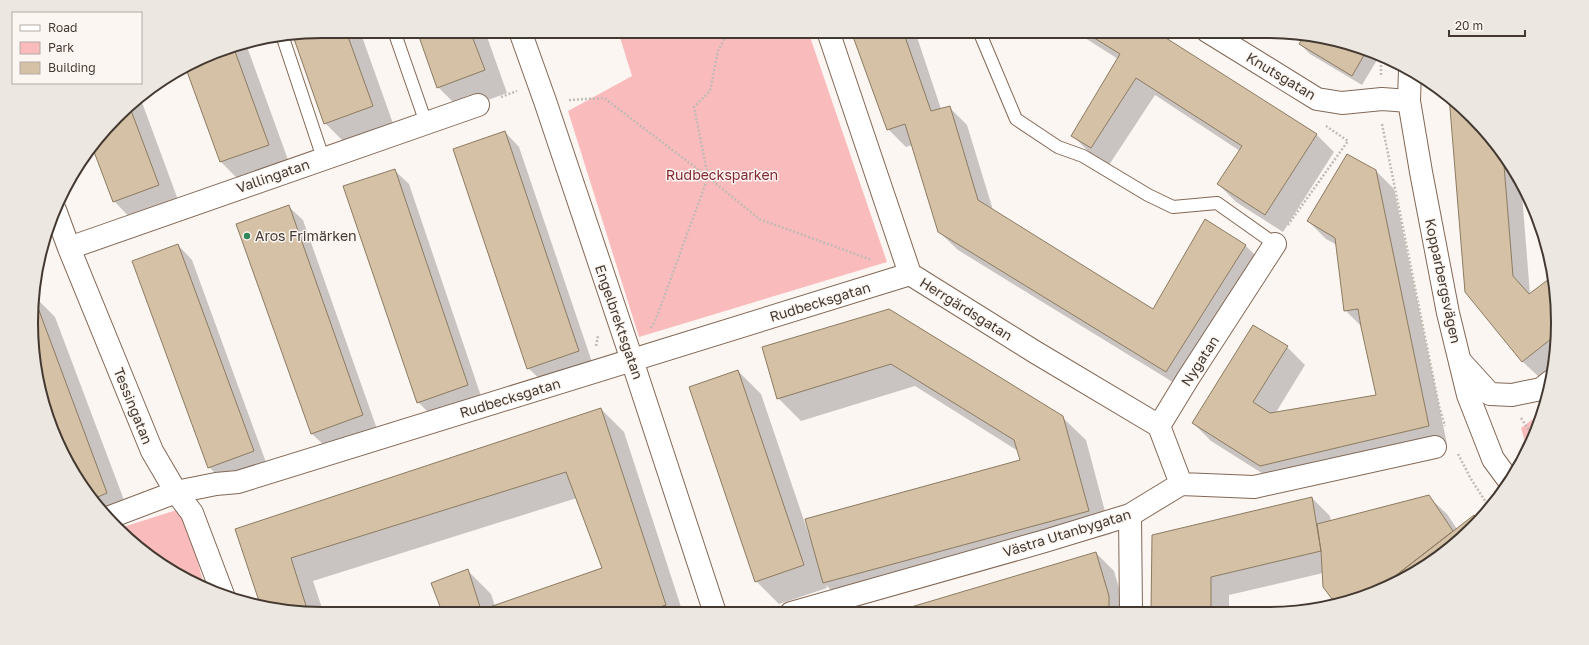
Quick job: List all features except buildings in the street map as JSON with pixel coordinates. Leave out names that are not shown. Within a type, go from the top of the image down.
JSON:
[{"type":"street","name":"Engelbrektsgatan","points":[[522,38],[545,101],[714,607]]},
{"type":"street","name":"Herrgärdsgatan","points":[[830,38],[910,274],[1035,352],[1159,426]]},
{"type":"street","name":"Knutsgatan","points":[[1218,38],[1317,99],[1342,103],[1382,99],[1409,101]]},
{"type":"street","name":"Kopparbergsvägen","points":[[1410,76],[1409,101],[1448,313],[1468,396],[1493,459],[1506,476]]},
{"type":"street","name":"Vallingatan","points":[[69,248],[478,105]]},
{"type":"street","name":"Tessingatan","points":[[58,219],[152,451],[176,492],[192,512],[220,588]]},
{"type":"street","name":"Nygatan","points":[[1159,426],[1275,244]]},
{"type":"street","name":"Rudbecksgatan","points":[[114,516],[176,492],[216,484],[238,482],[910,274]]},
{"type":"street","points":[[1460,361],[1490,394],[1512,395],[1544,386]]},
{"type":"street","points":[[1159,426],[1181,484],[1254,487],[1441,439]]},
{"type":"street","name":"Västra Utanbygatan","points":[[812,607],[1045,541],[1130,515],[1181,484]]},
{"type":"street","points":[[1130,515],[1131,607]]},
{"type":"lane","points":[[396,38],[426,123]]},
{"type":"lane","points":[[982,38],[1016,119],[1058,147],[1084,156],[1148,195],[1173,207],[1217,203],[1275,244]]},
{"type":"lane","points":[[284,40],[324,158]]},
{"type":"path","points":[[632,360],[656,319],[708,177],[694,107],[710,91],[718,51],[725,38]]},
{"type":"path","points":[[545,101],[604,98],[708,177],[759,220],[874,261]]},
{"type":"path","points":[[1382,129],[1439,406],[1441,439]]},
{"type":"path","points":[[1275,244],[1348,141]]},
{"type":"path","points":[[1518,412],[1529,430]]},
{"type":"path","points":[[1456,451],[1486,503]]},
{"type":"green space","name":"Rudbecksparken","points":[[620,38],[810,38],[887,262],[639,337],[568,111],[632,76]]},
{"type":"green space","points":[[1534,418],[1525,441],[1521,428]]},
{"type":"green space","points":[[183,508],[203,580],[164,559],[124,527]]},
{"type":"place","name":"Aros Frimärken","points":[[247,236]]}]
